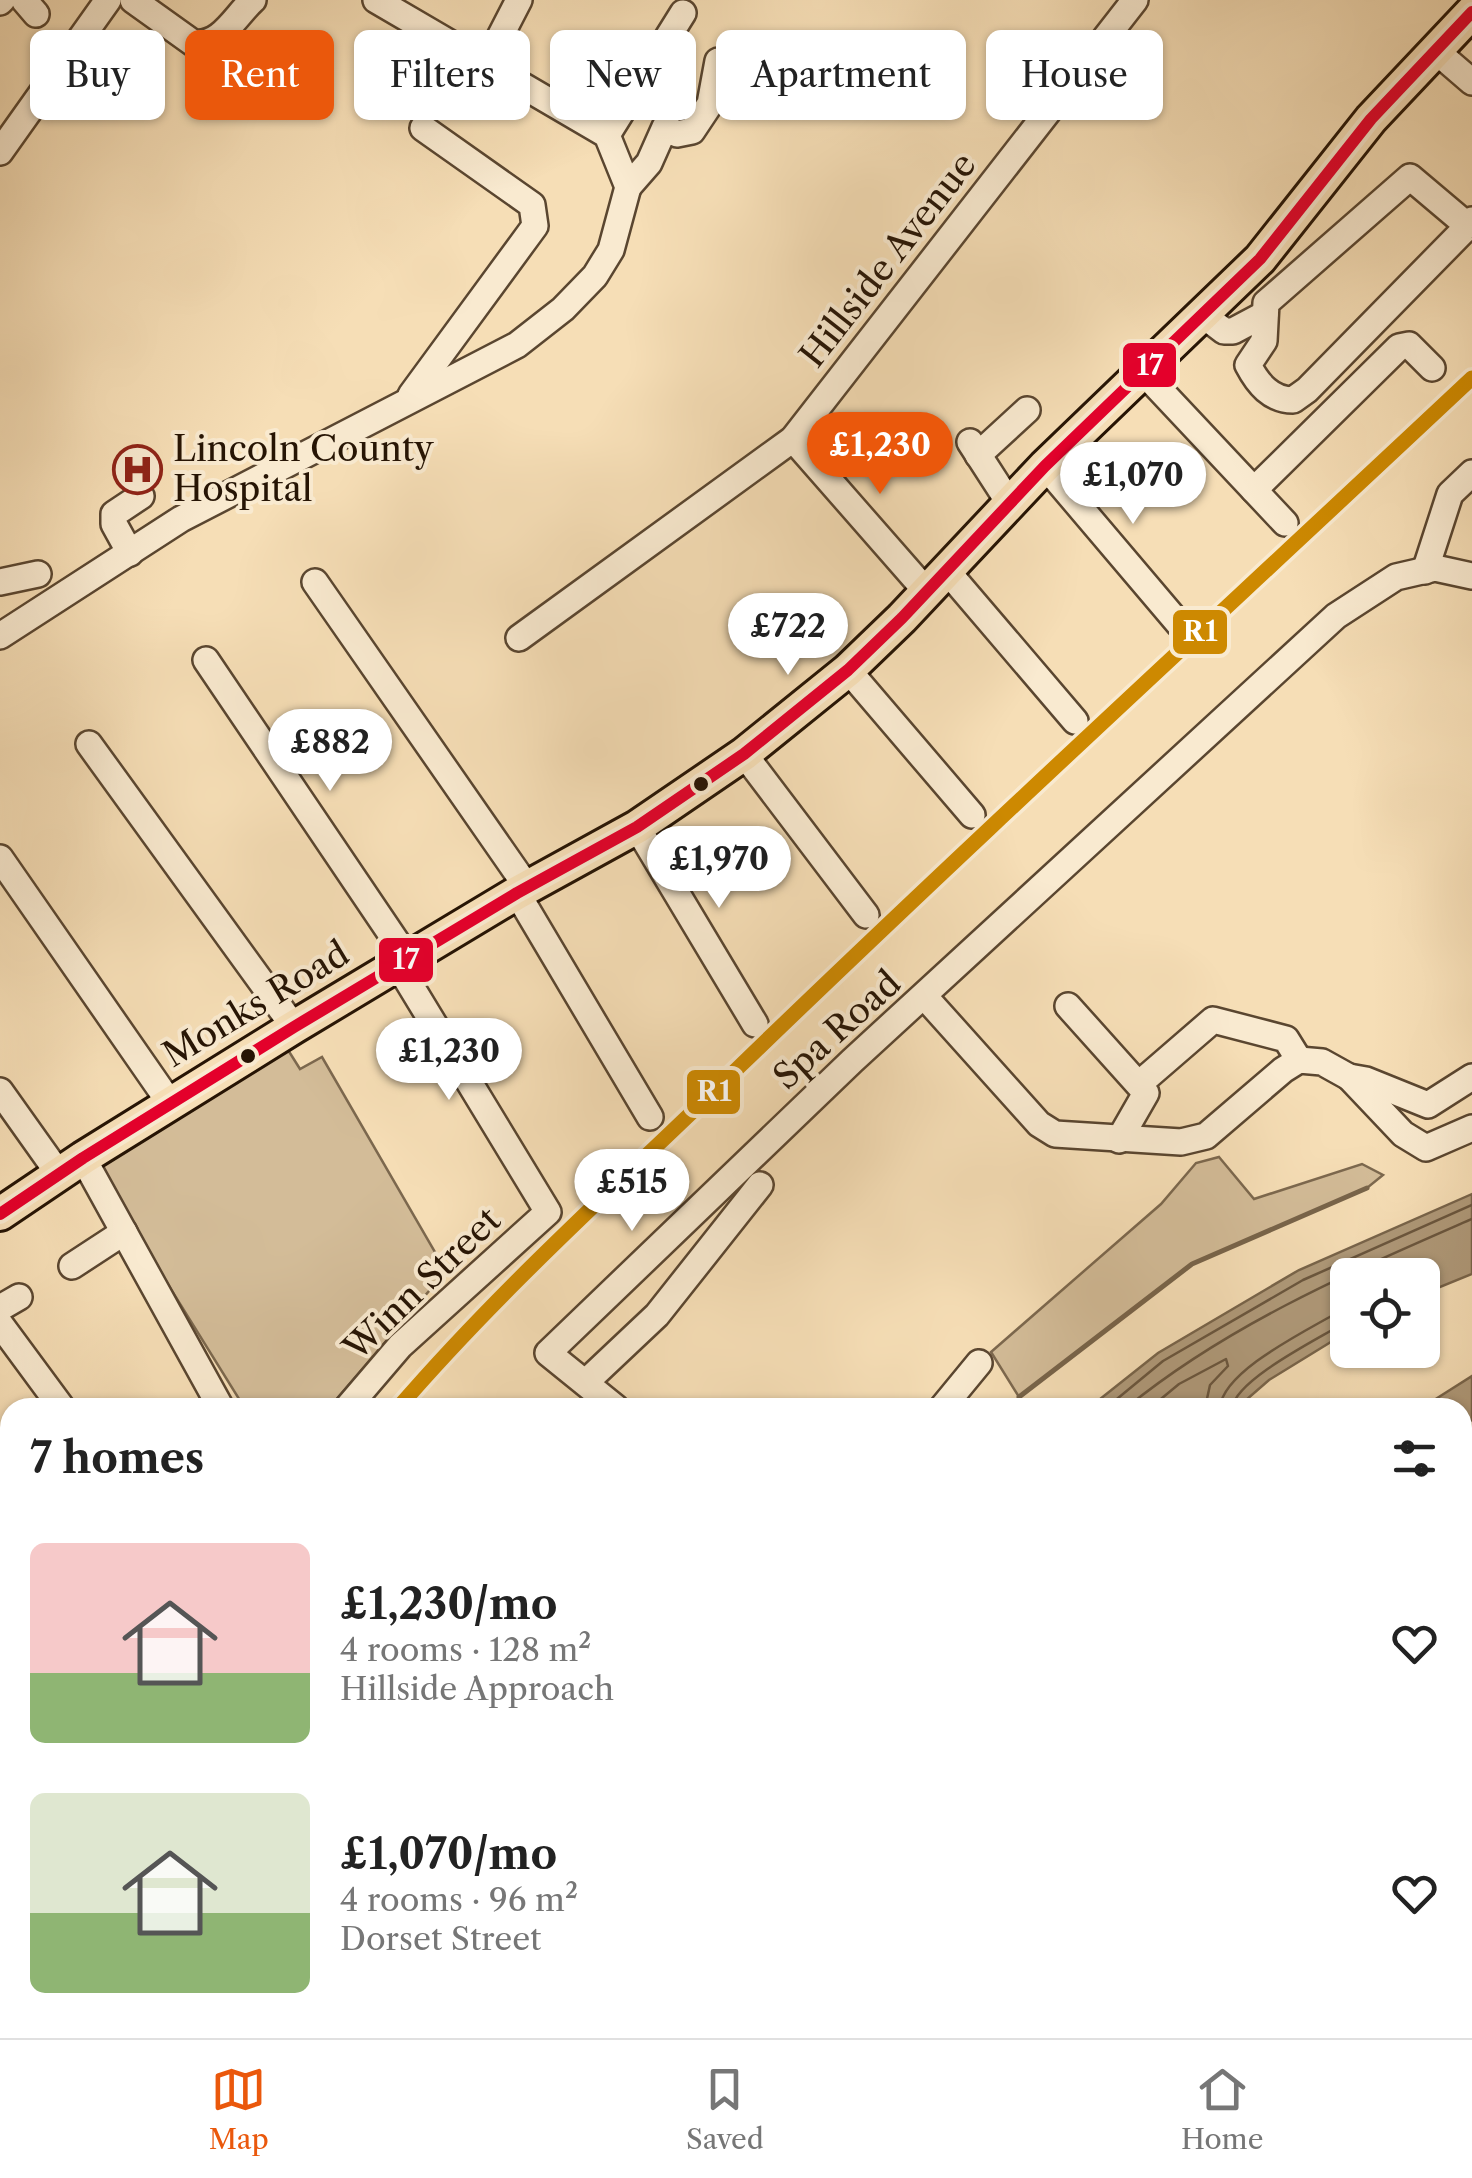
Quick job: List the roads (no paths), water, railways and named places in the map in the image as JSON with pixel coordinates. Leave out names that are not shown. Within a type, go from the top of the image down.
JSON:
[{"type":"main road","name":"Monks Road","points":[[0,1214],[294,1027],[522,890],[637,827],[744,754],[848,670],[1046,466],[1260,259],[1361,130],[1472,12]]},
{"type":"street","points":[[0,152],[108,0]]},
{"type":"street","points":[[132,0],[193,43],[201,44],[219,36],[252,0]]},
{"type":"street","points":[[376,0],[428,30]]},
{"type":"street","points":[[504,30],[520,0]]},
{"type":"street","name":"Hillside Avenue","points":[[520,638],[793,439],[1135,0]]},
{"type":"street","points":[[607,135],[683,13]]},
{"type":"street","points":[[1436,51],[1472,82]]},
{"type":"street","points":[[0,636],[182,519],[517,344],[563,309],[595,276],[611,250],[628,186],[650,163],[665,127],[677,134],[692,131],[710,104],[716,72]]},
{"type":"street","points":[[530,90],[607,135],[628,186]]},
{"type":"street","points":[[408,400],[535,226],[532,205],[423,128]]},
{"type":"street","points":[[1410,177],[1470,223],[1293,400],[1272,395],[1256,380],[1248,365],[1264,341],[1266,304],[1410,177]]},
{"type":"street","points":[[1203,315],[1224,331],[1233,331],[1264,314]]},
{"type":"street","points":[[1254,490],[1399,346],[1409,345],[1432,368]]},
{"type":"street","points":[[1144,373],[1284,523]]},
{"type":"street","points":[[1010,504],[974,448],[1027,410]]},
{"type":"street","points":[[793,439],[1075,721]]},
{"type":"street","points":[[1046,466],[1179,624]]},
{"type":"street","points":[[1425,570],[1450,494],[1472,473]]},
{"type":"street","points":[[130,553],[114,524],[114,514],[141,496]]},
{"type":"street","points":[[1425,570],[1434,568],[1472,576]]},
{"type":"street","name":"Spa Road","points":[[604,1398],[548,1353],[852,1061],[1322,627],[1396,578],[1425,570]]},
{"type":"street","points":[[0,582],[38,574]]},
{"type":"street","points":[[315,582],[522,890],[650,1117]]},
{"type":"street","points":[[206,660],[403,962]]},
{"type":"street","points":[[848,670],[972,815]]},
{"type":"street","points":[[89,744],[294,1027]]},
{"type":"street","points":[[744,754],[866,915]]},
{"type":"street","points":[[637,827],[754,1024]]},
{"type":"street","points":[[0,858],[170,1103]]},
{"type":"street","name":"Winn Street","points":[[356,1398],[400,1346],[548,1212],[403,962]]},
{"type":"street","points":[[925,996],[1039,1124],[1055,1134],[1180,1142],[1206,1136],[1299,1060],[1322,1062],[1349,1078],[1403,1134],[1426,1148],[1472,1128]]},
{"type":"street","points":[[1068,1006],[1146,1093],[1119,1140]]},
{"type":"street","points":[[1138,1084],[1213,1020],[1286,1039],[1299,1060]]},
{"type":"street","points":[[1349,1078],[1366,1080],[1428,1105],[1472,1077]]},
{"type":"street","points":[[0,1091],[71,1166],[124,1232],[215,1398]]},
{"type":"street","points":[[586,1382],[656,1315],[760,1184]]},
{"type":"street","points":[[72,1266],[124,1232]]},
{"type":"street","points":[[0,1324],[55,1398]]},
{"type":"street","points":[[950,1398],[978,1363]]},
{"type":"water","points":[[1472,1194],[1472,1274],[1440,1287],[1440,1258],[1330,1258],[1330,1342],[1269,1380],[1248,1398],[1101,1398],[1158,1353],[1299,1270]]},
{"type":"water","points":[[1472,1376],[1472,1398],[1437,1398]]},
{"type":"waterway","points":[[1019,1397],[1192,1264],[1367,1188]]},
{"type":"place","name":"Lincoln County Hospital","points":[[138,469]]}]
